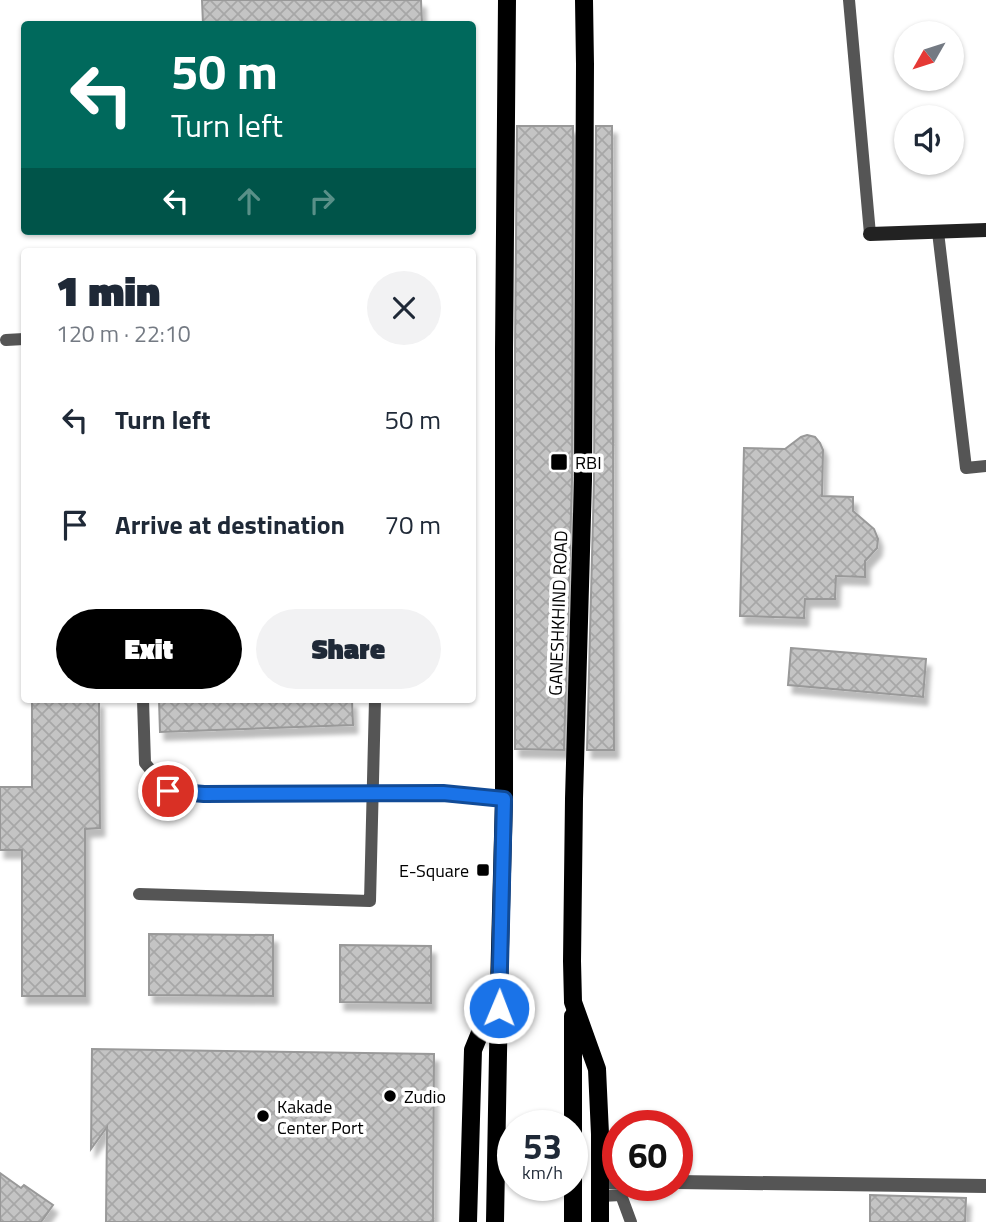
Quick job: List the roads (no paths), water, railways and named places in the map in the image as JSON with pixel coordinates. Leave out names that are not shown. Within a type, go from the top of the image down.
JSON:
[{"type":"main road","points":[[495,1222],[504,799],[507,0]]},
{"type":"main road","name":"GANESHKHIND ROAD","points":[[584,0],[583,480],[574,799],[573,1002],[597,1069],[602,1134]]},
{"type":"main road","points":[[468,1222],[473,1050],[499,986]]},
{"type":"main road","points":[[573,1002],[573,1222]]},
{"type":"main road","name":"GANESHKHIND ROAD","points":[[600,1222],[604,1201]]},
{"type":"street","points":[[870,234],[986,230]]},
{"type":"street","points":[[693,1182],[986,1186]]},
{"type":"lane","points":[[849,0],[870,234]]},
{"type":"lane","points":[[938,232],[966,468],[986,466]]},
{"type":"lane","points":[[6,340],[21,339]]},
{"type":"lane","points":[[143,703],[145,763],[168,791],[204,794],[443,793],[504,799]]},
{"type":"lane","points":[[139,894],[370,901],[375,703]]},
{"type":"lane","points":[[623,1201],[631,1222]]},
{"type":"place","name":"RBI","points":[[559,462]]},
{"type":"place","name":"E-Square","points":[[483,870]]},
{"type":"place","name":"Zudio","points":[[390,1096]]},
{"type":"place","name":"Kakade Center Port","points":[[263,1116]]}]
